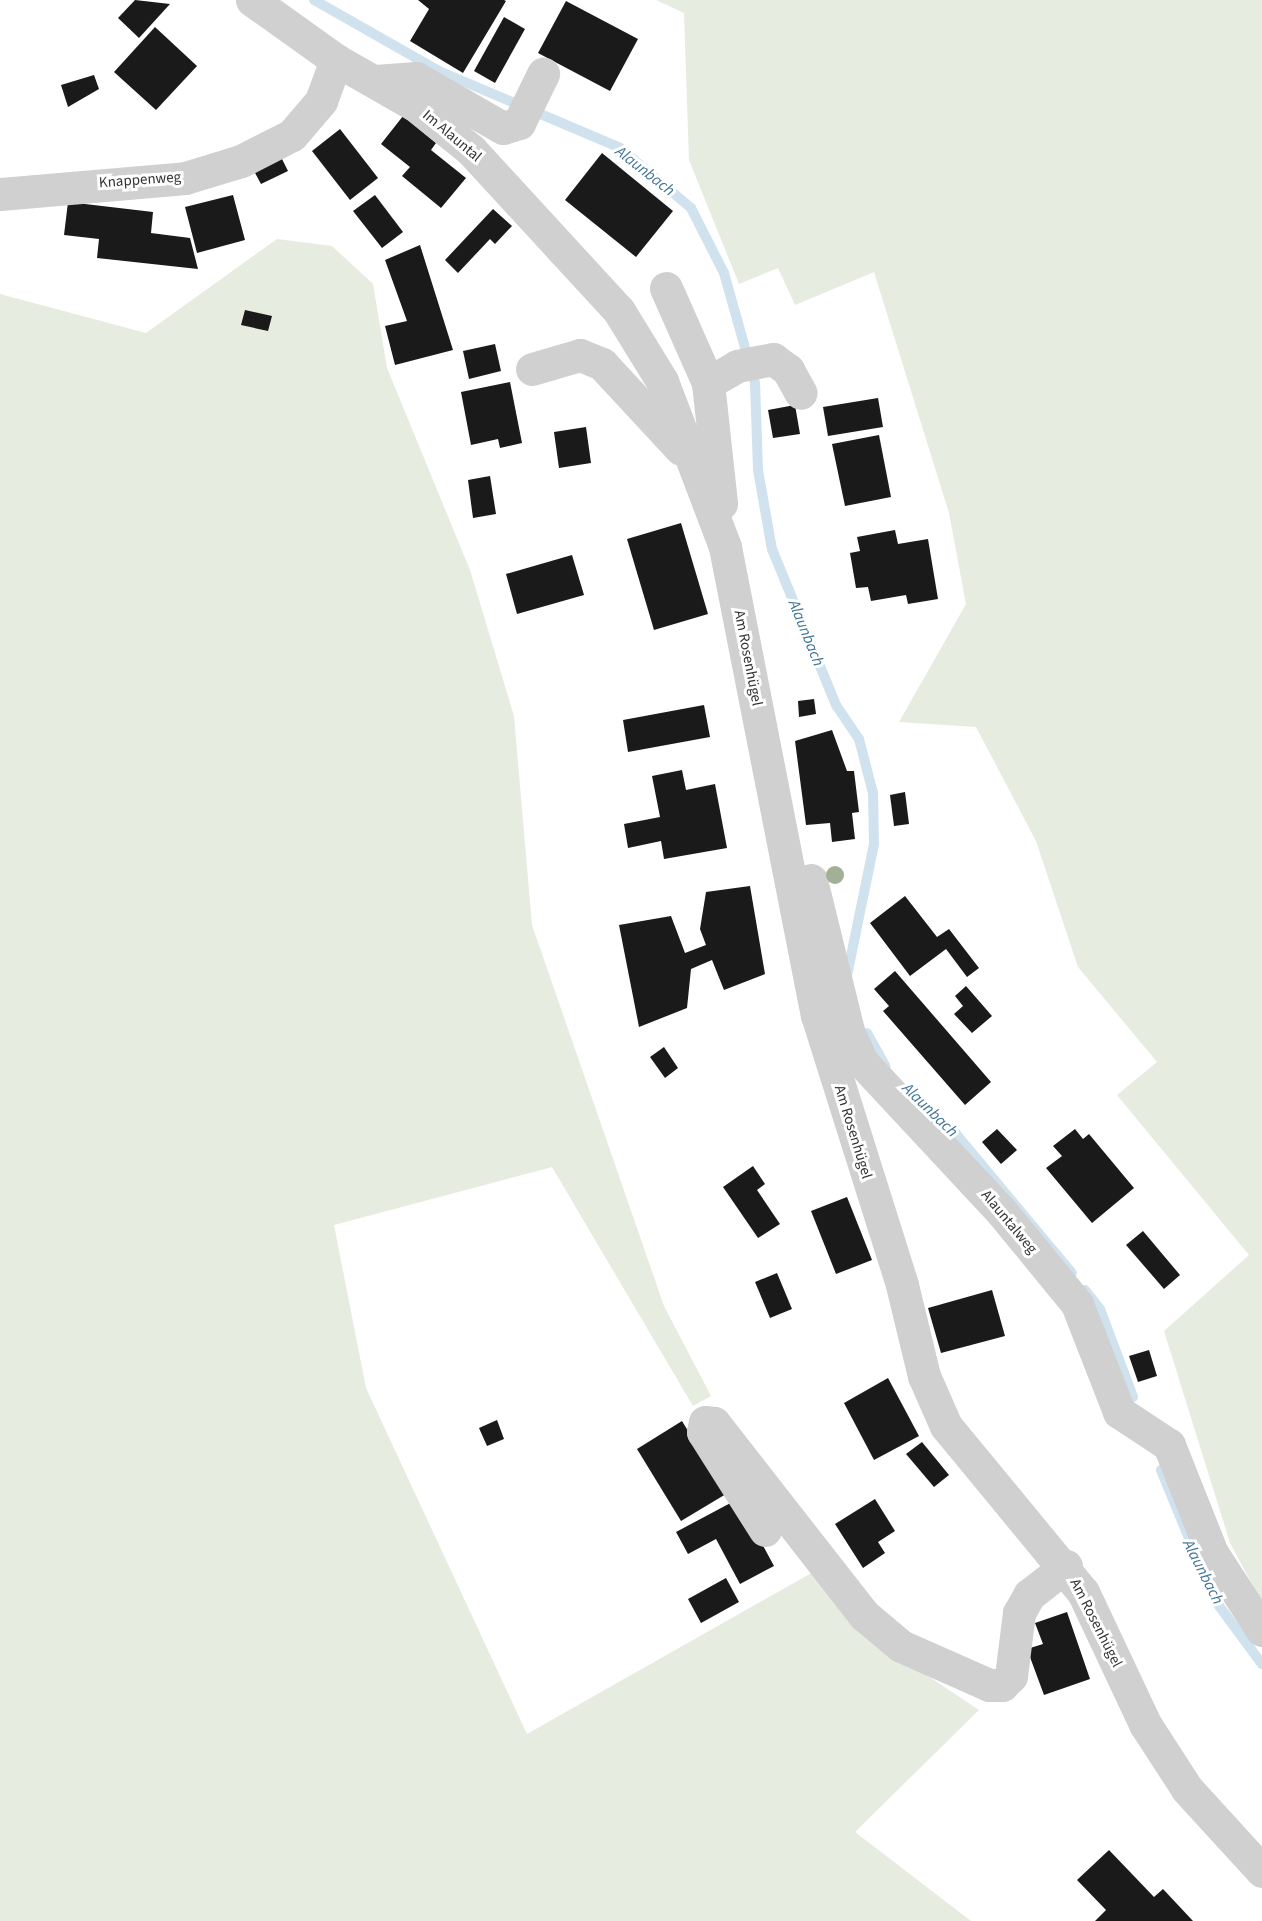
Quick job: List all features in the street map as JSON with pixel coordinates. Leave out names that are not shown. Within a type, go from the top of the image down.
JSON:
[{"type":"street","name":"Im Alauntal","points":[[252,0],[336,60],[415,105],[471,150],[619,311]]},
{"type":"street","name":"Knappenweg","points":[[0,194],[185,178],[241,160],[292,135],[321,101],[336,60]]},
{"type":"street","points":[[375,81],[416,78],[503,128],[519,123],[539,83]]},
{"type":"street","points":[[666,288],[708,383],[725,547]]},
{"type":"street","name":"Am Rosenhügel","points":[[619,311],[662,381],[725,547],[817,1015],[902,1285],[924,1376],[946,1426],[1066,1566],[1145,1724],[1187,1789],[1262,1871]]},
{"type":"street","points":[[532,369],[580,355],[602,364],[693,464]]},
{"type":"street","points":[[708,383],[737,366],[773,359],[788,370],[801,393]]},
{"type":"street","name":"Alauntalweg","points":[[775,808],[803,842],[848,1031],[862,1062],[1001,1211],[1077,1304],[1119,1412],[1169,1445],[1212,1553],[1262,1629]]},
{"type":"street","points":[[765,1530],[703,1432],[705,1422],[714,1423],[864,1615],[901,1646],[989,1685],[1002,1685],[1011,1676],[1019,1613],[1029,1595],[1066,1566]]},
{"type":"shaded area","points":[[656,0],[1262,0],[1262,1603],[1230,1543],[1164,1331],[1249,1255],[1117,1095],[1157,1062],[1078,967],[1036,841],[976,727],[899,722],[966,604],[949,513],[874,272],[795,305],[778,268],[739,284],[689,160],[684,13]]},
{"type":"shaded area","points":[[277,239],[332,246],[373,284],[387,368],[470,570],[514,716],[532,925],[664,1306],[711,1396],[693,1406],[552,1167],[334,1225],[366,1388],[527,1734],[815,1571],[895,1654],[979,1710],[855,1832],[971,1921],[0,1921],[0,294],[146,333]]},
{"type":"building","points":[[135,0],[170,4],[139,38],[118,18]]},
{"type":"building","points":[[418,0],[506,1],[463,73],[410,41],[429,9]]},
{"type":"building","points":[[566,1],[638,39],[610,91],[538,53]]},
{"type":"building","points":[[504,17],[525,29],[495,83],[474,71]]},
{"type":"building","points":[[155,27],[197,66],[156,110],[114,72]]},
{"type":"building","points":[[94,75],[99,89],[68,107],[61,85]]},
{"type":"building","points":[[403,116],[436,143],[431,150],[466,178],[441,208],[402,176],[410,167],[381,144]]},
{"type":"building","points":[[340,129],[378,178],[350,200],[312,151]]},
{"type":"building","points":[[602,153],[673,211],[636,257],[565,200]]},
{"type":"building","points":[[281,157],[288,171],[261,184],[254,171]]},
{"type":"building","points":[[233,195],[245,240],[197,253],[185,207]]},
{"type":"building","points":[[375,195],[403,232],[382,248],[353,211]]},
{"type":"building","points":[[68,202],[153,212],[151,233],[190,238],[198,269],[97,258],[99,239],[64,235]]},
{"type":"building","points":[[493,209],[512,226],[495,244],[490,239],[458,273],[445,260]]},
{"type":"building","points":[[420,245],[453,350],[395,365],[385,326],[407,321],[385,260]]},
{"type":"building","points":[[245,310],[272,316],[268,331],[241,325]]},
{"type":"building","points":[[495,344],[501,371],[469,379],[463,351]]},
{"type":"building","points":[[510,382],[522,443],[500,448],[498,439],[471,445],[461,392]]},
{"type":"building","points":[[878,398],[883,427],[828,436],[823,407]]},
{"type":"building","points":[[795,405],[800,434],[773,438],[768,410]]},
{"type":"building","points":[[586,427],[591,463],[559,468],[554,432]]},
{"type":"building","points":[[879,435],[891,497],[845,506],[832,444]]},
{"type":"building","points":[[490,476],[496,514],[473,518],[468,480]]},
{"type":"building","points":[[681,523],[708,614],[654,630],[627,539]]},
{"type":"building","points":[[895,530],[898,544],[928,539],[938,599],[908,604],[906,595],[871,601],[868,587],[856,588],[850,553],[860,551],[857,537]]},
{"type":"building","points":[[572,555],[584,595],[517,614],[506,574]]},
{"type":"building","points":[[814,699],[816,714],[799,717],[798,701]]},
{"type":"building","points":[[704,705],[710,737],[628,752],[623,720]]},
{"type":"building","points":[[832,730],[847,771],[854,771],[859,812],[852,813],[855,839],[832,842],[830,823],[806,825],[795,741]]},
{"type":"building","points":[[682,770],[686,790],[715,784],[727,848],[664,859],[661,841],[628,848],[624,824],[660,817],[652,776]]},
{"type":"building","points":[[905,792],[909,824],[894,826],[890,795]]},
{"type":"building","points":[[750,886],[765,974],[724,990],[712,960],[691,969],[687,1008],[639,1027],[619,925],[671,916],[685,953],[706,945],[700,929],[706,892]]},
{"type":"building","points":[[905,896],[937,937],[949,929],[979,968],[967,977],[946,949],[910,976],[870,923]]},
{"type":"building","points":[[895,971],[991,1082],[965,1105],[883,1011],[889,1006],[874,989]]},
{"type":"building","points":[[966,986],[992,1016],[972,1033],[954,1014],[963,1006],[955,996]]},
{"type":"building","points":[[664,1047],[678,1068],[665,1078],[650,1057]]},
{"type":"building","points":[[997,1129],[1017,1150],[1001,1164],[982,1142]]},
{"type":"building","points":[[1075,1129],[1083,1139],[1089,1134],[1134,1188],[1092,1223],[1046,1168],[1062,1156],[1053,1146]]},
{"type":"building","points":[[753,1166],[765,1184],[757,1190],[780,1224],[758,1238],[723,1187]]},
{"type":"building","points":[[847,1197],[872,1260],[836,1274],[811,1211]]},
{"type":"building","points":[[1143,1231],[1180,1275],[1164,1289],[1126,1245]]},
{"type":"building","points":[[777,1273],[792,1309],[770,1318],[755,1282]]},
{"type":"building","points":[[992,1290],[1005,1336],[941,1353],[928,1308]]},
{"type":"building","points":[[1149,1350],[1157,1376],[1138,1382],[1129,1356]]},
{"type":"building","points":[[888,1378],[919,1436],[874,1460],[844,1403]]},
{"type":"building","points":[[497,1420],[504,1439],[487,1446],[479,1428]]},
{"type":"building","points":[[682,1421],[726,1494],[681,1521],[637,1449]]},
{"type":"building","points":[[922,1442],[949,1475],[934,1487],[906,1454]]},
{"type":"building","points":[[738,1499],[774,1566],[740,1584],[716,1539],[688,1554],[676,1532]]},
{"type":"building","points":[[875,1499],[895,1531],[878,1542],[885,1553],[863,1568],[835,1524]]},
{"type":"building","points":[[726,1578],[739,1602],[701,1623],[688,1599]]},
{"type":"building","points":[[1067,1612],[1090,1679],[1044,1695],[1027,1649],[1043,1644],[1035,1623]]},
{"type":"building","points":[[1109,1850],[1154,1897],[1163,1889],[1193,1921],[1095,1921],[1106,1910],[1077,1880]]},
{"type":"waterway","name":"Alaunbach","points":[[314,0],[439,71],[620,148],[691,208],[724,273],[755,383],[758,470],[772,549],[836,705],[859,739],[873,793],[874,844],[847,976]]},
{"type":"waterway","name":"Alaunbach","points":[[867,1033],[885,1066]]},
{"type":"waterway","name":"Alaunbach","points":[[915,1096],[956,1134],[1072,1273]]},
{"type":"waterway","name":"Alaunbach","points":[[1085,1290],[1100,1309],[1133,1397]]},
{"type":"waterway","name":"Alaunbach","points":[[1161,1470],[1214,1599],[1262,1664]]}]
